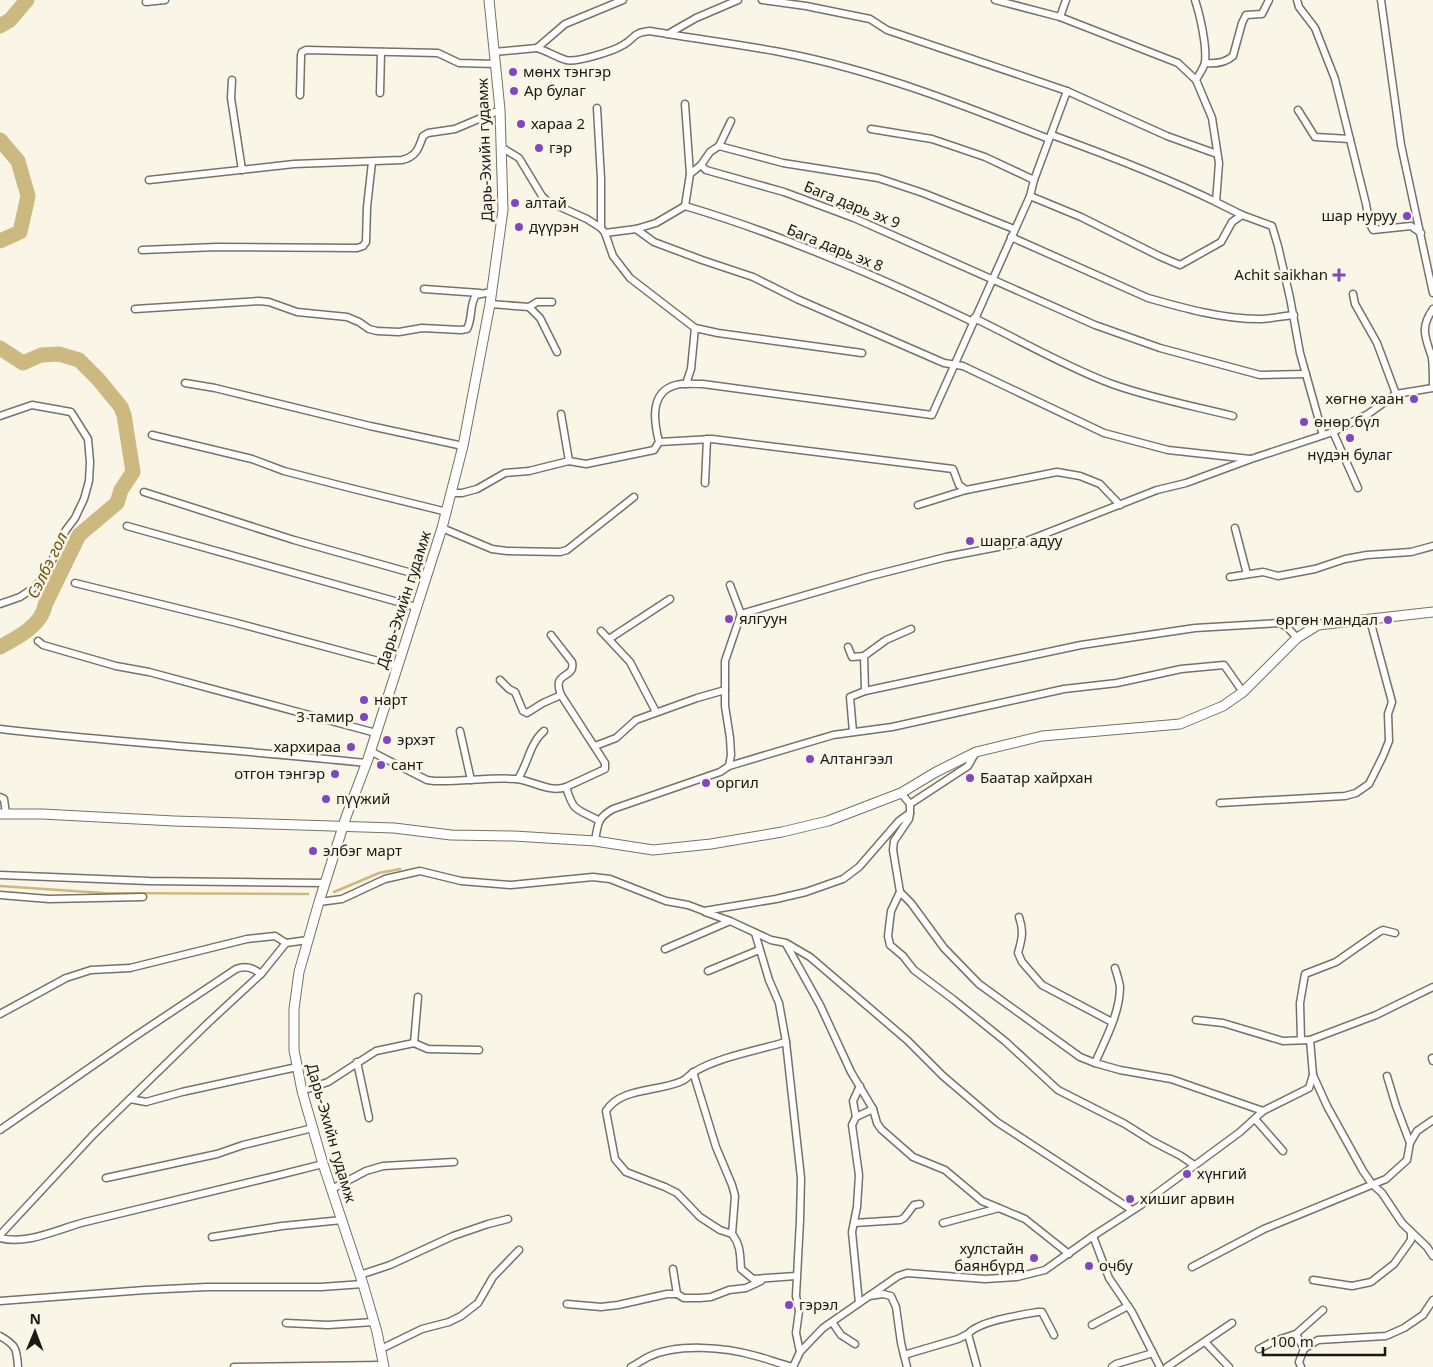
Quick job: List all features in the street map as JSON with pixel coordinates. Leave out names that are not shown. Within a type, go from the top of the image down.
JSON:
[{"type":"main road","name":"Дарь-Эхийн гудамж","points":[[384,1366],[362,1280],[323,1164],[302,1091],[294,1040],[294,1008],[297,981],[318,902],[376,733],[442,528],[463,446],[490,304],[503,210],[500,110],[489,0]]},
{"type":"main road","points":[[3,814],[394,828],[451,835],[514,836],[594,842],[652,850],[711,844],[828,822],[901,793],[936,772],[976,752],[1042,736],[1180,724],[1223,706],[1244,692],[1297,638],[1318,625],[1433,612]]},
{"type":"street","points":[[146,2],[165,0]]},
{"type":"street","points":[[537,48],[565,24],[623,0]]},
{"type":"street","points":[[668,34],[696,18],[738,0]]},
{"type":"street","points":[[762,0],[806,3],[870,19],[887,30],[1066,91],[1167,136],[1217,154]]},
{"type":"street","points":[[995,0],[1060,17],[1178,63],[1196,80],[1212,118],[1219,163],[1216,202]]},
{"type":"street","points":[[1060,17],[1066,0]]},
{"type":"street","points":[[1195,0],[1200,14],[1205,62],[1196,80]]},
{"type":"street","points":[[1205,62],[1213,64],[1233,56],[1246,15],[1262,14],[1269,0]]},
{"type":"street","points":[[1297,0],[1299,7],[1315,28],[1335,79],[1369,222],[1373,230],[1411,226],[1422,233]]},
{"type":"street","points":[[1381,0],[1401,145],[1422,233],[1433,293]]},
{"type":"street","points":[[494,52],[537,48],[566,60],[575,61],[624,45],[632,36],[640,32],[650,31],[787,53],[898,82],[1051,137],[1102,153],[1196,192],[1242,215],[1272,226],[1294,315],[1300,353],[1323,435]]},
{"type":"street","points":[[300,94],[300,55],[302,52],[438,53],[459,63],[495,64]]},
{"type":"street","points":[[380,93],[381,52]]},
{"type":"street","points":[[232,80],[231,98],[242,170]]},
{"type":"street","points":[[451,493],[477,490],[505,473],[529,471],[569,462],[586,464],[654,450],[659,442],[656,432],[655,407],[660,396],[667,389],[675,385],[703,384],[932,415],[1030,196],[1066,91]]},
{"type":"street","points":[[501,147],[519,158],[547,201],[588,219],[603,230],[636,229],[656,223],[685,206],[690,174],[685,104]]},
{"type":"street","points":[[597,108],[603,230],[613,256],[620,268],[630,278],[695,328],[718,333],[862,353]]},
{"type":"street","points":[[149,180],[294,164],[372,162],[409,158],[418,150],[423,136],[428,133],[455,129],[500,110]]},
{"type":"street","points":[[1298,110],[1315,137],[1350,140]]},
{"type":"street","points":[[690,174],[710,152],[719,146],[731,121]]},
{"type":"street","points":[[871,128],[932,140],[985,157],[1034,180]]},
{"type":"street","points":[[719,146],[783,162],[878,178],[1014,229]]},
{"type":"street","points":[[142,250],[217,247],[357,248],[363,246],[366,242],[367,207],[372,162]]},
{"type":"street","name":"Бага дарь эх 9","points":[[700,165],[706,170],[784,192],[854,218],[1095,325],[1160,348],[1260,375],[1306,374]]},
{"type":"street","points":[[1030,196],[1081,217],[1180,265],[1221,242],[1232,222],[1242,215]]},
{"type":"street","name":"Бага дарь эх 8","points":[[685,206],[723,217],[898,286],[1085,373],[1157,398],[1233,416]]},
{"type":"street","points":[[636,229],[654,242],[753,277],[797,299],[944,363],[963,366],[1104,433],[1168,450],[1251,459]]},
{"type":"street","points":[[1011,237],[1148,298],[1238,318],[1260,319],[1294,315]]},
{"type":"street","points":[[424,289],[481,294]]},
{"type":"street","points":[[135,309],[260,301],[269,302],[297,312],[347,317],[377,332],[399,332],[422,328],[461,330],[467,328],[470,324],[473,300],[476,295],[491,292]]},
{"type":"street","points":[[1353,294],[1355,304],[1377,343],[1396,394]]},
{"type":"street","points":[[490,304],[529,307],[537,302],[552,302]]},
{"type":"street","points":[[529,307],[540,318],[557,352]]},
{"type":"street","points":[[741,614],[871,576],[946,557],[1024,542],[1156,490],[1186,483],[1333,432],[1368,414],[1396,394],[1433,388],[1432,360],[1423,334],[1427,318],[1433,310]]},
{"type":"street","points":[[686,384],[691,369],[695,328]]},
{"type":"street","points":[[186,382],[463,446]]},
{"type":"street","points":[[0,416],[32,405],[71,412],[88,439],[90,462],[89,481],[84,499],[57,547],[48,572],[36,587],[20,597],[0,604]]},
{"type":"street","points":[[561,414],[569,462]]},
{"type":"street","points":[[1333,432],[1358,488]]},
{"type":"street","points":[[152,435],[446,512]]},
{"type":"street","points":[[659,442],[707,439],[953,469],[959,485],[966,490]]},
{"type":"street","points":[[705,483],[707,439]]},
{"type":"street","points":[[918,504],[966,490],[1057,472],[1080,476],[1100,484],[1120,505]]},
{"type":"street","points":[[144,492],[294,540],[426,577]]},
{"type":"street","points":[[442,528],[492,549],[560,552],[567,550],[634,497]]},
{"type":"street","points":[[127,526],[416,607]]},
{"type":"street","points":[[1235,528],[1247,574]]},
{"type":"street","points":[[1230,578],[1263,572],[1278,576],[1314,569],[1353,558],[1411,552],[1433,546]]},
{"type":"street","points":[[75,583],[233,622],[397,666]]},
{"type":"street","points":[[729,766],[731,756],[730,738],[725,706],[726,661],[741,614],[730,585]]},
{"type":"street","points":[[609,639],[670,599]]},
{"type":"street","points":[[1220,802],[1345,796],[1356,793],[1369,784],[1389,741],[1388,714],[1392,702],[1370,620]]},
{"type":"street","points":[[853,732],[850,697],[865,691],[1081,645],[1195,628],[1280,623],[1288,628],[1297,638]]},
{"type":"street","points":[[848,647],[852,657],[864,656],[886,640],[911,629]]},
{"type":"street","points":[[601,630],[630,662],[656,712]]},
{"type":"street","points":[[370,751],[427,780],[444,782],[518,779],[560,789],[605,769],[605,763],[595,746],[561,695],[557,685],[558,681],[573,666],[551,635]]},
{"type":"street","points":[[38,641],[43,645],[116,666],[178,680],[376,733]]},
{"type":"street","points":[[864,656],[865,691]]},
{"type":"street","points":[[594,842],[598,820],[613,809],[720,772],[729,766],[833,735],[892,727],[1064,689],[1117,683],[1181,669],[1224,666],[1244,692]]},
{"type":"street","points":[[500,680],[515,692],[523,711],[527,713],[561,695]]},
{"type":"street","points":[[595,746],[616,738],[636,720],[725,690]]},
{"type":"street","points":[[0,730],[366,763]]},
{"type":"street","points":[[460,731],[471,780]]},
{"type":"street","points":[[518,779],[525,768],[534,742],[544,731]]},
{"type":"street","points":[[910,804],[968,766],[976,752]]},
{"type":"street","points":[[566,787],[572,804],[578,810],[598,820]]},
{"type":"street","points":[[901,793],[910,804],[910,813],[909,819],[894,841],[893,850],[900,892],[944,948],[979,984],[1080,1057],[1095,1063],[1171,1080],[1263,1111]]},
{"type":"street","points":[[0,797],[4,799],[3,814]]},
{"type":"street","points":[[704,911],[776,899],[806,892],[843,879],[859,867],[899,821],[910,813]]},
{"type":"street","points":[[318,902],[342,899],[385,879],[420,871],[461,881],[511,886],[593,877],[610,879],[666,901],[688,905],[730,920],[771,940],[786,943],[810,957],[907,1040],[942,1076],[997,1122],[1132,1210]]},
{"type":"street","points":[[0,875],[149,881],[325,882]]},
{"type":"street","points":[[900,892],[891,911],[888,936],[890,945],[903,956],[914,970],[1006,1042],[1058,1090],[1125,1124],[1194,1165]]},
{"type":"street","points":[[0,895],[49,899],[143,897]]},
{"type":"street","points":[[1019,917],[1023,928],[1018,953],[1027,968],[1042,984],[1112,1022]]},
{"type":"street","points":[[665,949],[730,920]]},
{"type":"street","points":[[1301,1040],[1300,1003],[1305,974],[1336,962],[1379,932],[1384,930],[1395,933]]},
{"type":"street","points":[[755,933],[769,980],[779,1003],[786,1042],[800,1178],[800,1220],[796,1276],[796,1296],[799,1311],[796,1333],[800,1352]]},
{"type":"street","points":[[0,1014],[66,978],[91,970],[130,968],[255,938],[275,936],[286,943],[308,940]]},
{"type":"street","points":[[286,943],[261,974],[94,1134],[1,1234],[11,1241],[32,1238],[78,1224],[323,1164]]},
{"type":"street","points":[[786,943],[820,1005],[850,1072],[873,1108],[877,1123],[881,1129],[908,1154],[945,1170],[982,1201],[1025,1219],[1070,1254]]},
{"type":"street","points":[[708,971],[759,950]]},
{"type":"street","points":[[0,1130],[134,1037],[236,970],[248,967],[261,974]]},
{"type":"street","points":[[1095,1063],[1112,1022],[1119,999],[1120,985],[1115,968]]},
{"type":"street","points":[[1196,1020],[1223,1022],[1283,1041],[1310,1040],[1376,1015],[1433,987]]},
{"type":"street","points":[[414,1043],[418,997]]},
{"type":"street","points":[[1310,1040],[1313,1076],[1327,1106],[1363,1171],[1372,1184],[1382,1193],[1402,1223],[1427,1247],[1433,1256]]},
{"type":"street","points":[[786,1042],[729,1058],[693,1072],[684,1081],[649,1089],[611,1102],[606,1111],[615,1159],[626,1172],[677,1193],[700,1217],[712,1223],[720,1230],[732,1234],[737,1241],[740,1251],[741,1269],[746,1276],[752,1279],[764,1280],[796,1276]]},
{"type":"street","points":[[302,1091],[328,1082],[376,1052],[414,1043],[428,1049],[479,1050]]},
{"type":"street","points":[[358,1062],[369,1118]]},
{"type":"street","points":[[130,1099],[146,1102],[182,1092],[297,1067]]},
{"type":"street","points":[[693,1072],[716,1147],[735,1196],[732,1234]]},
{"type":"street","points":[[631,1367],[648,1356],[709,1347],[748,1354],[793,1367],[800,1352],[810,1340],[832,1322],[898,1276],[907,1273],[986,1279],[1017,1277],[1045,1270],[1141,1205],[1240,1132],[1263,1111],[1309,1088],[1313,1076]]},
{"type":"street","points":[[1387,1076],[1410,1143]]},
{"type":"street","points":[[856,1117],[853,1100],[860,1086]]},
{"type":"street","points":[[859,1303],[852,1232],[857,1208],[859,1175],[852,1125],[856,1117],[873,1108]]},
{"type":"street","points":[[1255,1119],[1283,1151]]},
{"type":"street","points":[[1192,1267],[1264,1229],[1386,1179],[1406,1160],[1410,1143],[1417,1131],[1433,1120]]},
{"type":"street","points":[[106,1178],[217,1154],[244,1145],[313,1128]]},
{"type":"street","points":[[332,1189],[366,1171],[383,1166],[454,1162]]},
{"type":"street","points":[[854,1222],[900,1220],[904,1218],[914,1204],[920,1204]]},
{"type":"street","points":[[943,1223],[1000,1208]]},
{"type":"street","points":[[0,1301],[207,1287],[321,1287],[362,1280],[454,1236],[508,1219]]},
{"type":"street","points":[[212,1237],[282,1226],[342,1220]]},
{"type":"street","points":[[1313,1280],[1352,1286],[1371,1282],[1394,1264],[1411,1240],[1411,1232]]},
{"type":"street","points":[[1093,1236],[1109,1278],[1128,1306],[1160,1367]]},
{"type":"street","points":[[381,1349],[422,1329],[450,1322],[461,1316],[478,1303],[493,1278],[519,1250]]},
{"type":"street","points":[[673,1269],[677,1294]]},
{"type":"street","points":[[567,1304],[601,1307],[667,1294],[677,1294],[684,1298],[711,1297],[728,1290],[746,1288],[764,1280]]},
{"type":"street","points":[[868,1296],[883,1294],[890,1296],[896,1307],[901,1343],[907,1367]]},
{"type":"street","points":[[1301,1367],[1299,1362],[1304,1349],[1318,1340],[1386,1336],[1404,1328],[1422,1315],[1432,1303]]},
{"type":"street","points":[[1092,1325],[1128,1306]]},
{"type":"street","points":[[1259,1349],[1274,1341],[1296,1334],[1323,1310]]},
{"type":"street","points":[[904,1355],[958,1339],[980,1326],[1038,1312],[1042,1312],[1054,1336]]},
{"type":"street","points":[[286,1323],[328,1325],[374,1322]]},
{"type":"street","points":[[832,1322],[841,1335],[855,1344]]},
{"type":"street","points":[[1167,1367],[1232,1323]]},
{"type":"street","points":[[968,1334],[976,1367]]},
{"type":"street","points":[[1296,1334],[1304,1349]]},
{"type":"street","points":[[0,1336],[14,1345],[18,1367]]},
{"type":"street","points":[[1204,1342],[1229,1367]]},
{"type":"street","points":[[1112,1367],[1116,1364],[1153,1354]]},
{"type":"street","points":[[234,1367],[384,1366]]},
{"type":"waterway","name":"Сэлбэ гол","points":[[0,26],[10,20],[27,0]]},
{"type":"waterway","name":"Сэлбэ гол","points":[[0,140],[18,161],[28,196],[20,232],[0,241]]},
{"type":"waterway","name":"Сэлбэ гол","points":[[0,348],[23,363],[41,355],[59,354],[79,360],[98,379],[121,407],[133,472],[121,490],[117,503],[79,535],[39,619],[28,630],[0,647]]},
{"type":"waterway","points":[[334,892],[379,873],[400,869]]},
{"type":"waterway","points":[[0,886],[103,893],[308,894]]},
{"type":"place","name":"мөнх тэнгэр","points":[[513,72]]},
{"type":"place","name":"Ар булаг","points":[[514,91]]},
{"type":"place","name":"хараа 2","points":[[521,124]]},
{"type":"place","name":"гэр","points":[[539,148]]},
{"type":"place","name":"алтай","points":[[515,203]]},
{"type":"place","name":"шар нуруу","points":[[1407,216]]},
{"type":"place","name":"дүүрэн","points":[[519,227]]},
{"type":"place","name":"Achit saikhan","points":[[1339,275]]},
{"type":"place","name":"хөгнө хаан","points":[[1414,399]]},
{"type":"place","name":"өнөр бүл","points":[[1304,422]]},
{"type":"place","name":"нүдэн булаг","points":[[1350,438]]},
{"type":"place","name":"шарга адуу","points":[[970,541]]},
{"type":"place","name":"ялгуун","points":[[729,619]]},
{"type":"place","name":"өргөн мандал","points":[[1388,620]]},
{"type":"place","name":"нарт","points":[[364,700]]},
{"type":"place","name":"3 тамир","points":[[364,717]]},
{"type":"place","name":"эрхэт","points":[[387,740]]},
{"type":"place","name":"хархираа","points":[[351,747]]},
{"type":"place","name":"Алтангээл","points":[[810,759]]},
{"type":"place","name":"сант","points":[[381,765]]},
{"type":"place","name":"отгон тэнгэр","points":[[335,774]]},
{"type":"place","name":"Баатар хайрхан","points":[[970,778]]},
{"type":"place","name":"оргил","points":[[706,783]]},
{"type":"place","name":"пүүжий","points":[[326,799]]},
{"type":"place","name":"элбэг март","points":[[313,851]]},
{"type":"place","name":"хүнгий","points":[[1187,1174]]},
{"type":"place","name":"хишиг арвин","points":[[1130,1199]]},
{"type":"place","name":"хулстайн баянбүрд","points":[[1034,1258]]},
{"type":"place","name":"очбу","points":[[1089,1266]]},
{"type":"place","name":"гэрэл","points":[[789,1305]]}]
